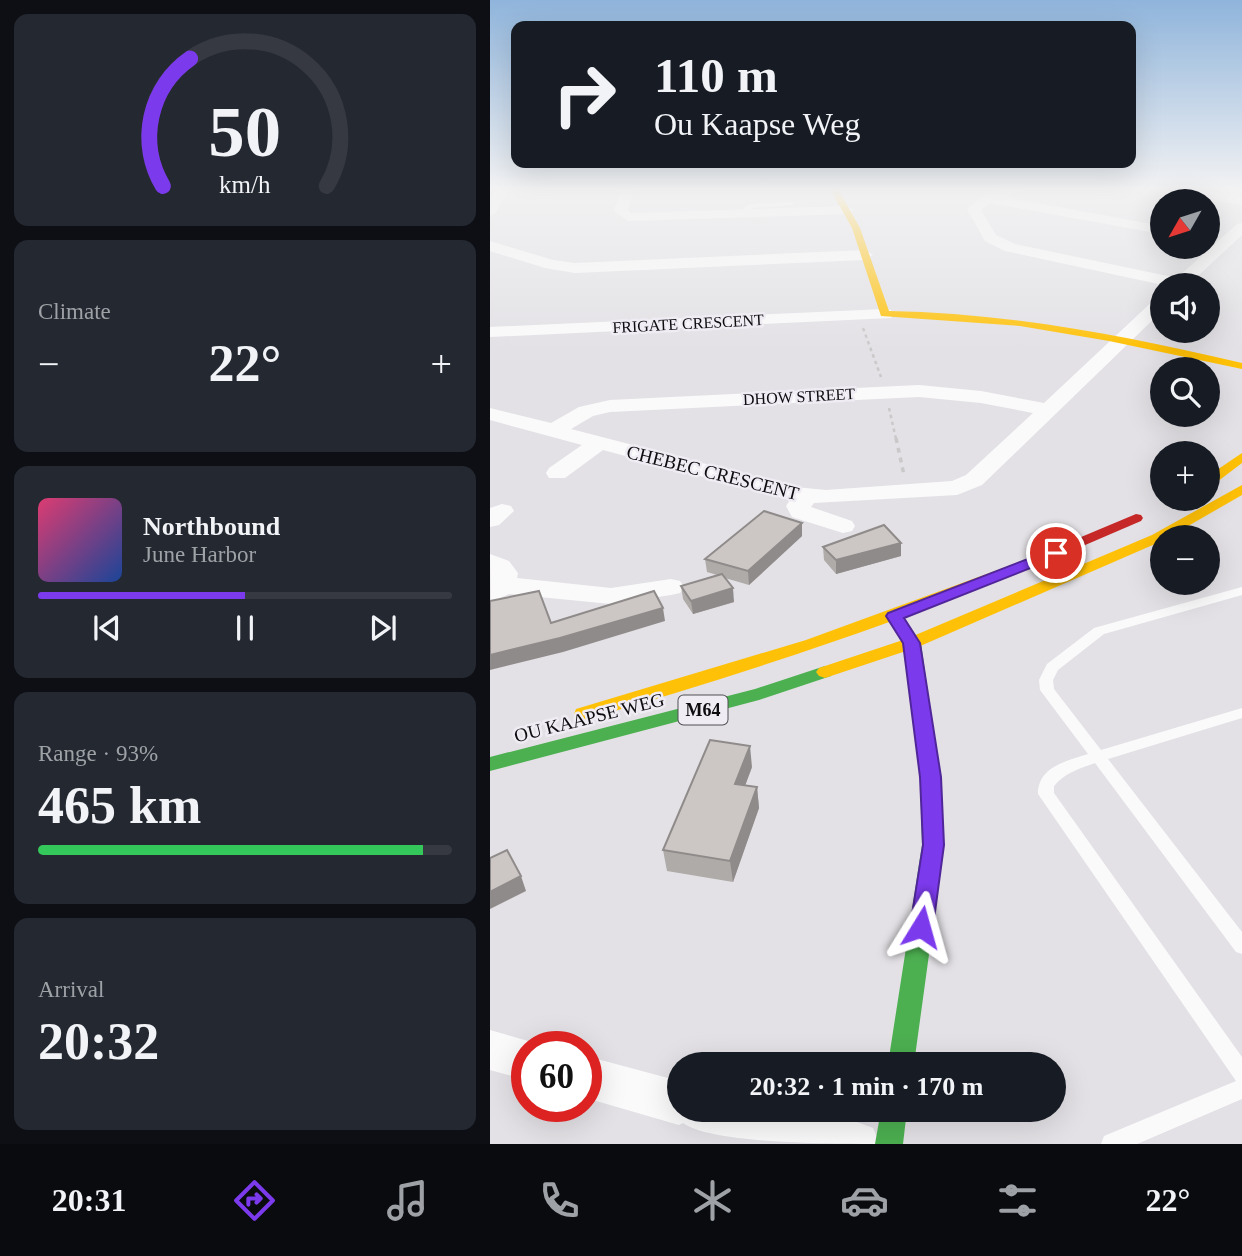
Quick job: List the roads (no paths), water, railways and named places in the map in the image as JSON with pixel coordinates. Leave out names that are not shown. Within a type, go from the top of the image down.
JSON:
[{"type":"main road","points":[[860,242],[885,314],[951,313],[1010,318],[1242,366]]},
{"type":"main road","points":[[1128,341],[1170,355],[1242,373]]},
{"type":"main road","points":[[1220,473],[1242,457]]},
{"type":"main road","name":"OU KAAPSE WEG","points":[[490,764],[759,694],[912,643],[1157,538],[1242,489]]},
{"type":"main road","name":"OU KAAPSE WEG","points":[[568,718],[744,668],[894,616],[1044,558],[1150,511]]},
{"type":"main road","points":[[894,616],[912,643],[930,777],[933,845],[903,1052]]},
{"type":"main road","points":[[889,1144],[892,1122]]},
{"type":"street","points":[[996,242],[1026,252],[1150,279]]},
{"type":"street","points":[[1193,273],[1226,242]]},
{"type":"street","points":[[490,246],[551,265],[575,268],[865,255]]},
{"type":"street","name":"FRIGATE CRESCENT","points":[[490,332],[885,314]]},
{"type":"street","name":"CHEBEC CRESCENT","points":[[501,417],[807,496],[945,489],[968,484],[1128,341],[1150,316]]},
{"type":"street","name":"DHOW STREET","points":[[554,431],[586,411],[610,406],[886,391],[956,393],[1049,410]]},
{"type":"street","points":[[490,434],[501,417]]},
{"type":"street","points":[[557,473],[599,443]]},
{"type":"street","points":[[807,496],[798,506],[801,512],[843,526]]},
{"type":"street","points":[[494,581],[611,596],[671,587]]},
{"type":"street","points":[[490,1050],[511,1056]]},
{"type":"street","points":[[602,1082],[667,1101]]},
{"type":"street","points":[[755,1122],[857,1144]]},
{"type":"lane","points":[[1242,591],[1099,631],[1052,667],[1046,680],[1047,690],[1242,946]]},
{"type":"lane","points":[[1242,713],[1068,766],[1056,773],[1046,784],[1046,794],[1242,1074]]},
{"type":"lane","points":[[1112,1144],[1242,1089]]}]
